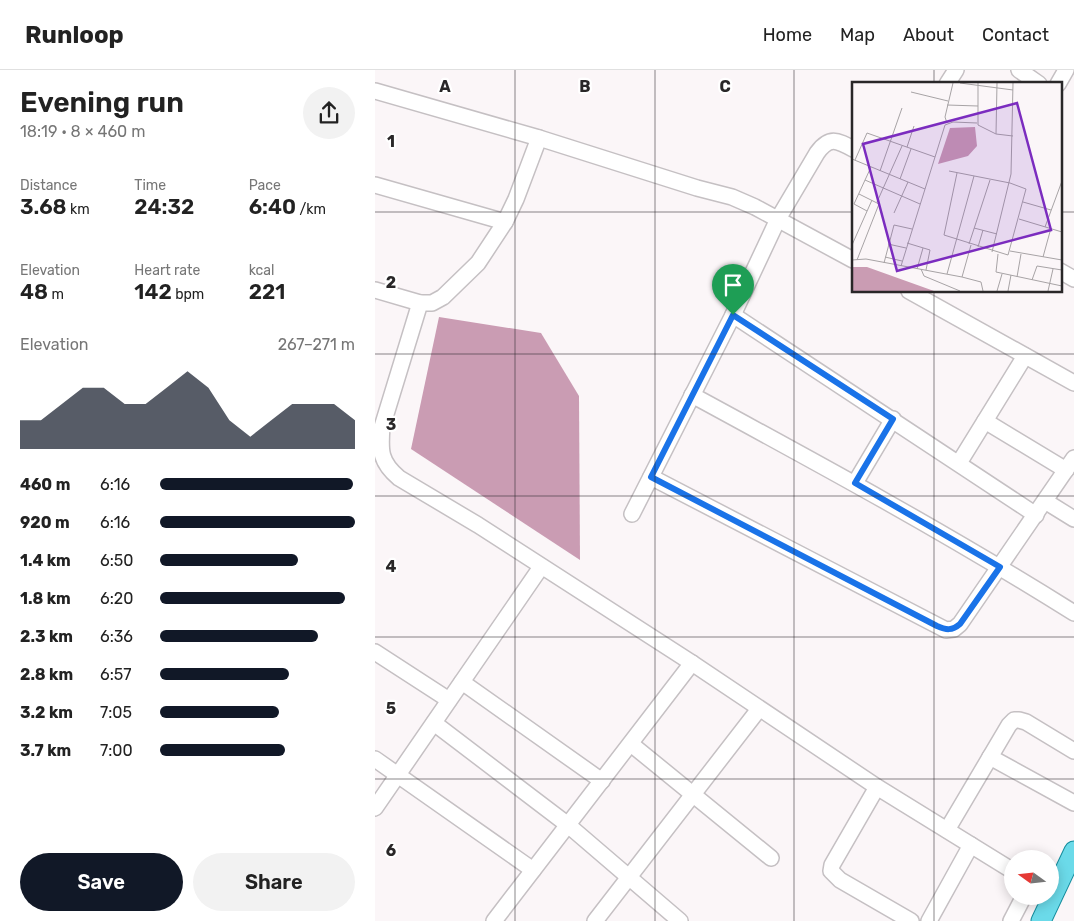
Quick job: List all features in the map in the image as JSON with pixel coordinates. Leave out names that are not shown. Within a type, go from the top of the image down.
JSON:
[{"type":"main road","points":[[1059,879],[1074,851]]},
{"type":"main road","points":[[1041,921],[1047,905]]},
{"type":"street","points":[[948,82],[956,70]]},
{"type":"street","points":[[1019,70],[1036,82]]},
{"type":"street","points":[[1059,82],[1066,70]]},
{"type":"street","points":[[375,91],[539,138],[697,188],[732,197],[755,206],[852,259]]},
{"type":"street","points":[[375,290],[420,303],[432,303],[443,297],[478,263],[505,222],[516,199],[539,138]]},
{"type":"street","points":[[632,514],[733,315],[778,218],[823,145],[831,141],[840,142],[852,149]]},
{"type":"street","points":[[375,185],[505,222]]},
{"type":"street","points":[[1061,272],[1074,279]]},
{"type":"street","points":[[911,292],[1074,383]]},
{"type":"street","points":[[420,303],[382,427],[379,459],[389,470],[399,478],[478,525],[691,663],[877,787],[1004,865]]},
{"type":"street","points":[[733,315],[1036,514]]},
{"type":"street","points":[[959,463],[1025,356]]},
{"type":"street","points":[[692,395],[855,483],[1000,567],[1074,613]]},
{"type":"street","points":[[855,483],[893,419]]},
{"type":"street","points":[[651,477],[946,630],[954,629],[960,624],[1070,464],[985,421]]},
{"type":"street","points":[[1045,501],[1074,519]]},
{"type":"street","points":[[375,808],[541,567]]},
{"type":"street","points":[[375,652],[449,700]]},
{"type":"street","points":[[502,918],[533,870],[691,663]]},
{"type":"street","points":[[461,682],[602,781]]},
{"type":"street","points":[[595,921],[759,709]]},
{"type":"street","points":[[947,830],[1009,725],[1014,720],[1019,720],[1074,751]]},
{"type":"street","points":[[434,723],[568,825],[680,921]]},
{"type":"street","points":[[631,744],[771,858]]},
{"type":"street","points":[[990,757],[1074,803]]},
{"type":"street","points":[[375,759],[533,870]]},
{"type":"street","points":[[877,787],[832,865],[831,871],[840,880],[911,921]]},
{"type":"street","points":[[929,921],[971,845]]},
{"type":"street","points":[[1011,921],[1020,905]]},
{"type":"shaded area","points":[[439,317],[541,333],[579,396],[580,560],[411,449]]},
{"type":"route","points":[[733,315],[893,419],[855,483],[1000,567],[960,624],[954,629],[946,630],[937,626],[651,477],[733,315]]}]
